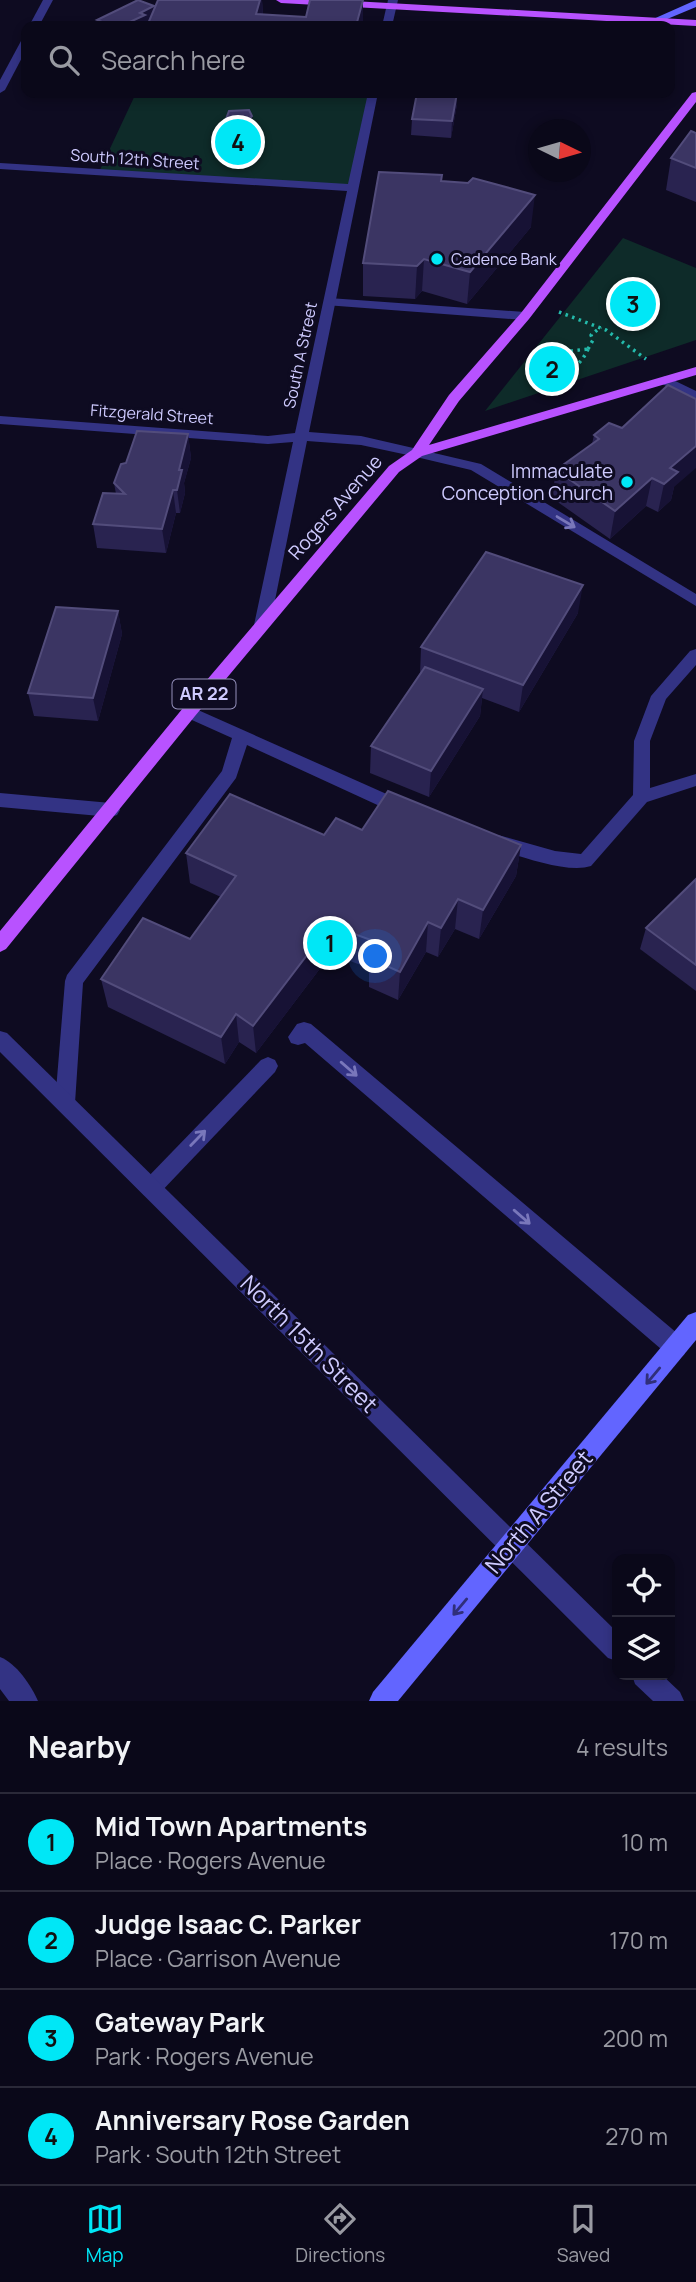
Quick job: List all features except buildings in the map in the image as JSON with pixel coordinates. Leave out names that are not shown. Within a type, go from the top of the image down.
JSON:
[{"type":"main road","points":[[281,0],[393,3],[669,21]]},
{"type":"main road","points":[[675,21],[696,23]]},
{"type":"main road","name":"Rogers Avenue","points":[[0,944],[189,712],[394,468],[416,453],[454,398],[525,316],[696,95]]},
{"type":"main road","points":[[416,453],[696,371]]},
{"type":"street","points":[[37,21],[48,0]]},
{"type":"street","points":[[388,21],[393,3]]},
{"type":"street","points":[[656,20],[696,3]]},
{"type":"street","points":[[0,90],[21,50]]},
{"type":"street","name":"South A Street","points":[[262,625],[372,98]]},
{"type":"street","name":"South 12th Street","points":[[0,166],[353,188]]},
{"type":"street","points":[[329,302],[525,316]]},
{"type":"street","points":[[665,380],[696,396]]},
{"type":"street","name":"Fitzgerald Street","points":[[0,420],[268,440],[301,435],[372,440],[476,467],[692,593]]},
{"type":"street","points":[[641,797],[642,741],[659,696],[696,655]]},
{"type":"street","points":[[189,712],[424,819]]},
{"type":"street","points":[[65,1103],[74,981],[230,773],[241,736]]},
{"type":"street","points":[[475,836],[555,858],[584,860],[641,797],[696,780]]},
{"type":"street","points":[[0,800],[111,810]]},
{"type":"street","points":[[298,1037],[304,1030],[676,1348]]},
{"type":"street","name":"North 15th Street","points":[[0,1039],[612,1644]]},
{"type":"street","points":[[151,1188],[268,1066]]},
{"type":"street","name":"North A Street","points":[[382,1701],[696,1323]]},
{"type":"street","points":[[0,1669],[25,1701]]},
{"type":"street","points":[[648,1680],[671,1701]]},
{"type":"path","points":[[559,313],[587,320],[601,327],[629,342],[646,359]]},
{"type":"path","points":[[589,349],[551,353],[538,369],[543,376],[556,378],[576,367],[589,349],[593,340],[591,334],[601,327]]},
{"type":"green space","points":[[134,98],[372,98],[353,188],[99,172]]},
{"type":"green space","points":[[623,238],[696,268],[696,340],[485,411]]},
{"type":"place","name":"Anniversary Rose Garden","points":[[238,142]]},
{"type":"place","name":"Cadence Bank","points":[[437,259]]},
{"type":"place","name":"Gateway Park","points":[[633,304]]},
{"type":"place","name":"Judge Isaac C. Parker","points":[[552,369]]},
{"type":"place","name":"Immaculate Conception Church","points":[[627,482]]},
{"type":"place","name":"Mid Town Apartments","points":[[330,943]]}]
